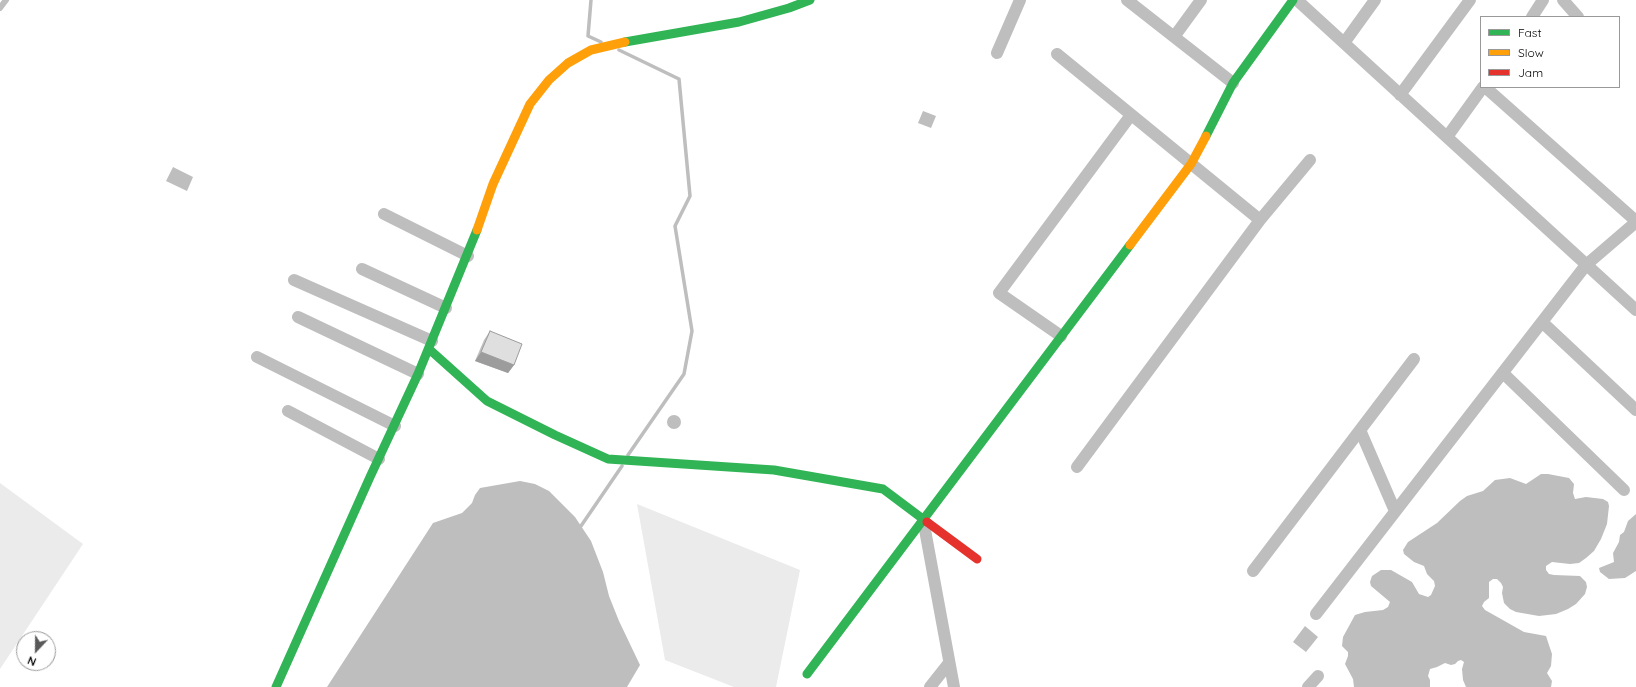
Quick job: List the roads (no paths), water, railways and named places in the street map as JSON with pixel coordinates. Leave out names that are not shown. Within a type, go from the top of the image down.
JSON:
[{"type":"street","points":[[276,687],[418,374],[468,256],[493,184],[530,104],[549,80],[568,63],[591,50],[637,39],[739,22],[789,8],[810,0]]},
{"type":"street","points":[[997,53],[1020,0]]},
{"type":"street","points":[[1127,0],[1233,83]]},
{"type":"street","points":[[1174,37],[1201,0]]},
{"type":"street","points":[[807,674],[1191,164],[1233,83],[1293,0]]},
{"type":"street","points":[[1297,0],[1586,265],[1635,307]]},
{"type":"street","points":[[1344,43],[1375,0]]},
{"type":"street","points":[[1400,95],[1470,0]]},
{"type":"street","points":[[1533,16],[1543,0]]},
{"type":"street","points":[[1563,0],[1577,16]]},
{"type":"street","points":[[1057,54],[1260,220]]},
{"type":"street","points":[[1447,137],[1483,88]]},
{"type":"street","points":[[1316,614],[1586,265],[1636,222],[1485,88]]},
{"type":"street","points":[[1061,336],[999,293],[1131,115]]},
{"type":"street","points":[[1077,467],[1260,220],[1310,160]]},
{"type":"street","points":[[384,214],[468,256]]},
{"type":"street","points":[[362,269],[446,308]]},
{"type":"street","points":[[294,280],[430,345],[488,401],[555,436],[608,459],[774,470],[883,489],[977,560]]},
{"type":"street","points":[[298,317],[418,374]]},
{"type":"street","points":[[1542,322],[1636,410]]},
{"type":"street","points":[[257,357],[395,426]]},
{"type":"street","points":[[1253,571],[1414,359]]},
{"type":"street","points":[[1503,373],[1624,490]]},
{"type":"street","points":[[288,411],[379,459]]},
{"type":"street","points":[[1360,430],[1395,511]]},
{"type":"street","points":[[923,519],[954,687]]},
{"type":"street","points":[[930,687],[949,663]]},
{"type":"street","points":[[1308,687],[1318,676]]},
{"type":"lane","points":[[0,8],[6,0]]},
{"type":"waterway","points":[[591,0],[588,36],[601,42]]},
{"type":"waterway","points":[[619,50],[679,79],[690,196],[675,226],[692,331],[684,374],[628,455]]},
{"type":"waterway","points":[[581,526],[622,466]]}]
